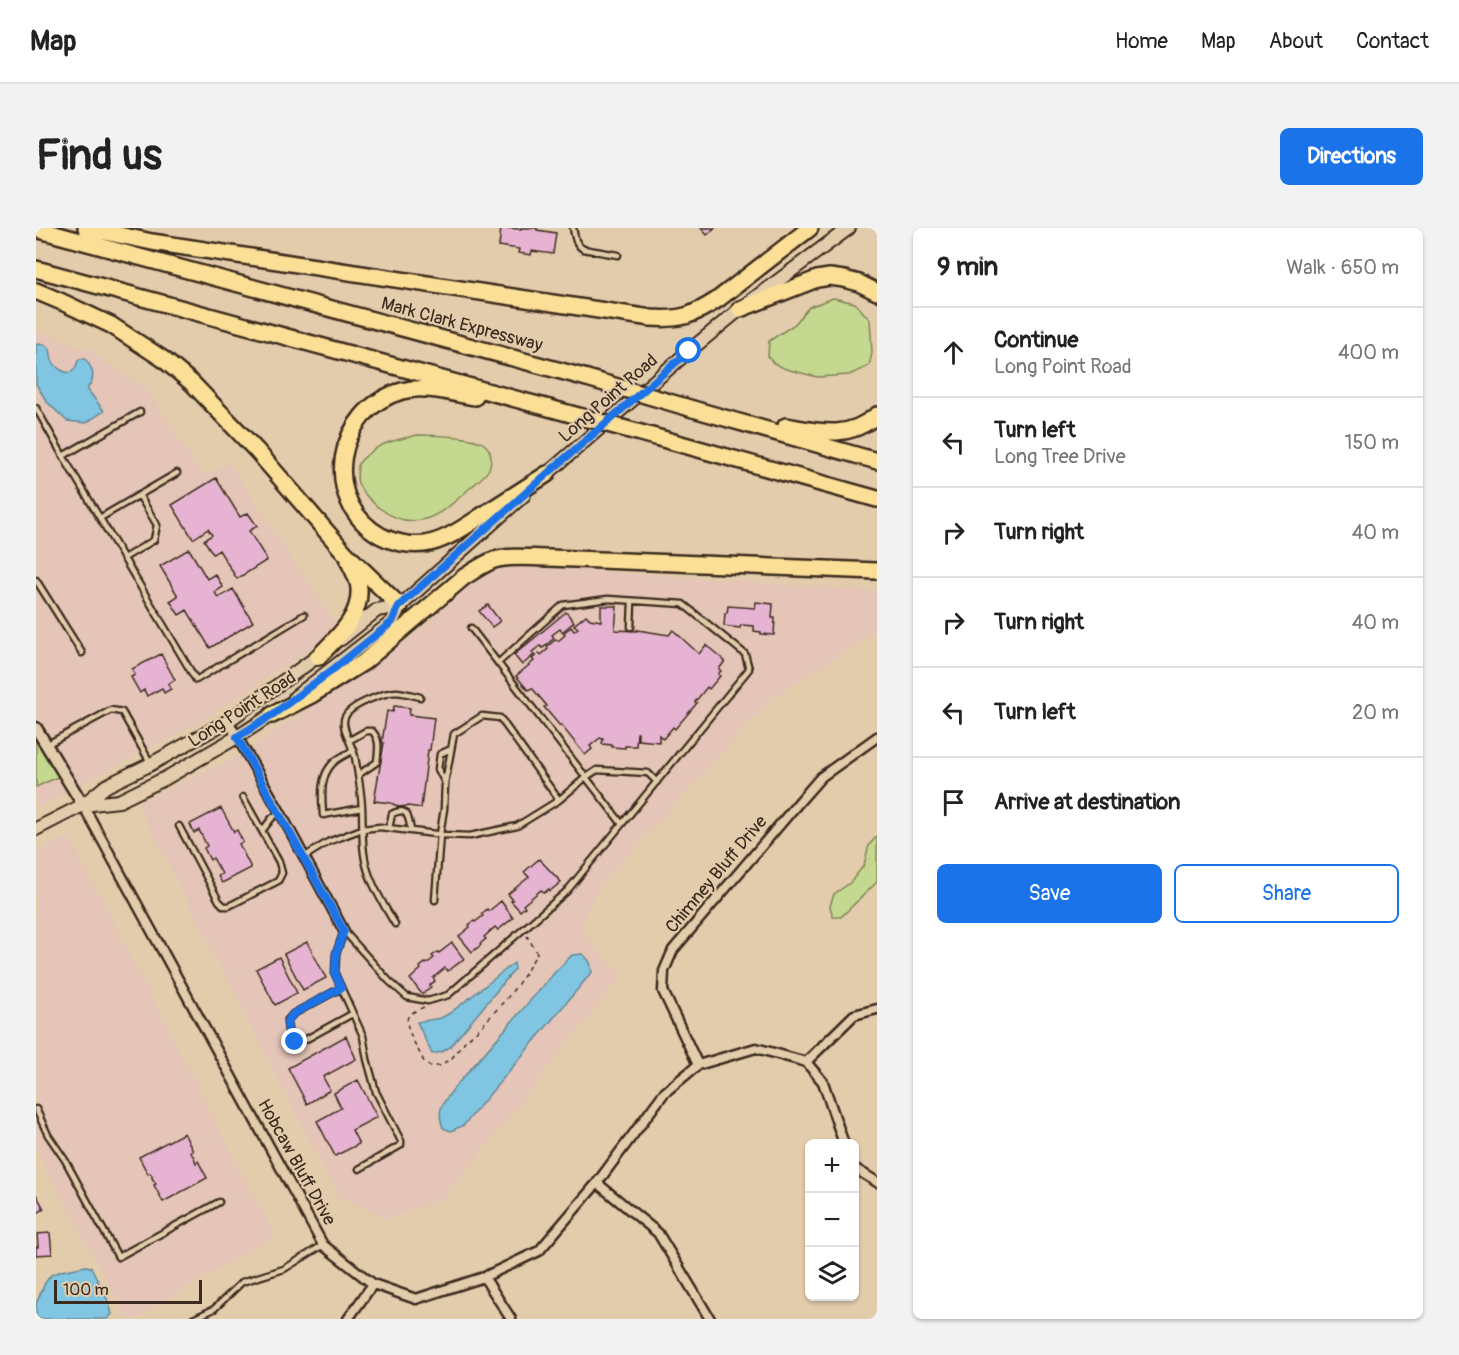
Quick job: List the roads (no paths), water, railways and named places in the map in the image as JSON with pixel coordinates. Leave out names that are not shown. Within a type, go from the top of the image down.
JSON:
[{"type":"highway","points":[[86,228],[164,243],[628,315],[673,319],[688,316],[717,300],[810,228]]},
{"type":"highway","name":"Mark Clark Expressway","points":[[36,229],[588,378],[877,460]]},
{"type":"highway","points":[[36,269],[670,441],[877,500]]},
{"type":"highway","points":[[740,309],[816,279],[830,277],[859,283],[877,292]]},
{"type":"highway","points":[[36,291],[111,325],[163,359],[192,383],[257,451],[345,553],[399,606]]},
{"type":"highway","points":[[547,474],[461,530],[429,543],[415,544],[388,539],[361,522],[345,492],[342,460],[353,429],[363,416],[375,405],[402,391],[438,390],[549,408]]},
{"type":"highway","points":[[693,409],[831,433],[854,428],[877,415]]},
{"type":"highway","points":[[318,657],[354,617],[359,589],[345,553]]},
{"type":"highway","points":[[272,715],[313,694],[364,662],[464,577],[495,560],[549,558],[877,571]]},
{"type":"main road","name":"Long Point Road","points":[[83,805],[119,801],[166,778],[272,715],[331,671],[392,622],[399,606],[689,351],[740,309],[849,228]]},
{"type":"main road","name":"Long Point Road","points":[[36,829],[83,805],[106,786],[228,721],[318,657],[377,610],[399,606]]},
{"type":"street","points":[[228,721],[344,931]]},
{"type":"street","points":[[36,728],[83,805]]},
{"type":"street","name":"Chimney Bluff Drive","points":[[698,1065],[663,991],[664,971],[674,951],[821,777],[877,737]]},
{"type":"street","name":"Hobcaw Bluff Drive","points":[[83,805],[323,1245],[373,1284],[416,1299],[484,1277],[539,1251],[597,1183],[664,1093],[698,1065],[756,1048],[806,1062]]},
{"type":"street","points":[[843,1139],[823,1082],[806,1062],[854,1015],[877,1009]]},
{"type":"street","points":[[859,1171],[877,1182]]},
{"type":"street","points":[[597,1183],[658,1233],[710,1319]]},
{"type":"street","points":[[484,1277],[511,1319]]},
{"type":"street","points":[[348,1319],[373,1284]]},
{"type":"lane","points":[[573,228],[576,241],[583,249],[618,255]]},
{"type":"lane","points":[[36,408],[196,680],[304,615]]},
{"type":"lane","points":[[63,456],[140,412]]},
{"type":"lane","points":[[100,518],[177,473]]},
{"type":"lane","points":[[124,558],[154,540],[157,525],[139,495]]},
{"type":"lane","points":[[36,580],[82,653]]},
{"type":"lane","points":[[359,1170],[401,1145],[376,1092],[363,1036],[335,974],[336,954],[344,931],[389,981],[407,997],[428,1001],[448,995],[567,891],[749,669],[745,654],[683,604],[608,599],[563,605],[498,663]]},
{"type":"lane","points":[[631,627],[632,601]]},
{"type":"lane","points":[[471,628],[622,824]]},
{"type":"lane","points":[[395,924],[377,894],[367,868],[358,775],[354,750],[345,731],[345,717],[361,704],[385,694],[398,692],[420,697]]},
{"type":"lane","points":[[46,745],[111,710],[122,712],[151,764]]},
{"type":"lane","points":[[435,900],[445,783],[454,734],[482,716],[500,718],[560,800]]},
{"type":"lane","points":[[350,740],[366,731],[372,731],[379,742],[377,762],[358,775]]},
{"type":"lane","points":[[445,783],[438,770],[440,754],[451,749]]},
{"type":"lane","points":[[354,750],[333,763],[325,777],[322,792],[323,815],[362,808]]},
{"type":"lane","points":[[606,770],[607,763]]},
{"type":"lane","points":[[636,766],[636,772]]},
{"type":"lane","points":[[304,857],[328,842],[362,829],[380,827],[470,836],[517,826],[560,800],[597,770],[648,773],[657,782]]},
{"type":"lane","points":[[178,826],[219,901],[224,906],[229,906],[278,881],[282,873],[279,862],[243,797]]},
{"type":"lane","points":[[389,828],[392,814],[402,811],[407,814],[411,831]]},
{"type":"lane","points":[[262,831],[280,812]]},
{"type":"lane","points":[[341,988],[293,1014],[287,1022],[288,1031],[295,1042],[301,1042],[352,1014]]},
{"type":"lane","points":[[36,1109],[48,1135],[65,1160],[118,1257],[219,1202]]},
{"type":"lane","points":[[193,1319],[214,1309],[242,1282],[284,1269],[323,1245]]},
{"type":"water","points":[[36,345],[49,348],[54,363],[66,372],[76,367],[79,359],[85,359],[92,373],[88,390],[104,411],[86,423],[67,421],[47,402],[36,384]]},
{"type":"water","points":[[583,954],[590,962],[592,972],[464,1125],[451,1131],[443,1128],[441,1111],[444,1102],[454,1088],[556,971],[572,955]]},
{"type":"water","points":[[514,963],[515,969],[450,1047],[432,1054],[417,1022],[441,1018],[450,1013]]},
{"type":"water","points":[[86,1266],[91,1267],[109,1303],[112,1314],[108,1319],[36,1319],[36,1304],[51,1275]]}]
